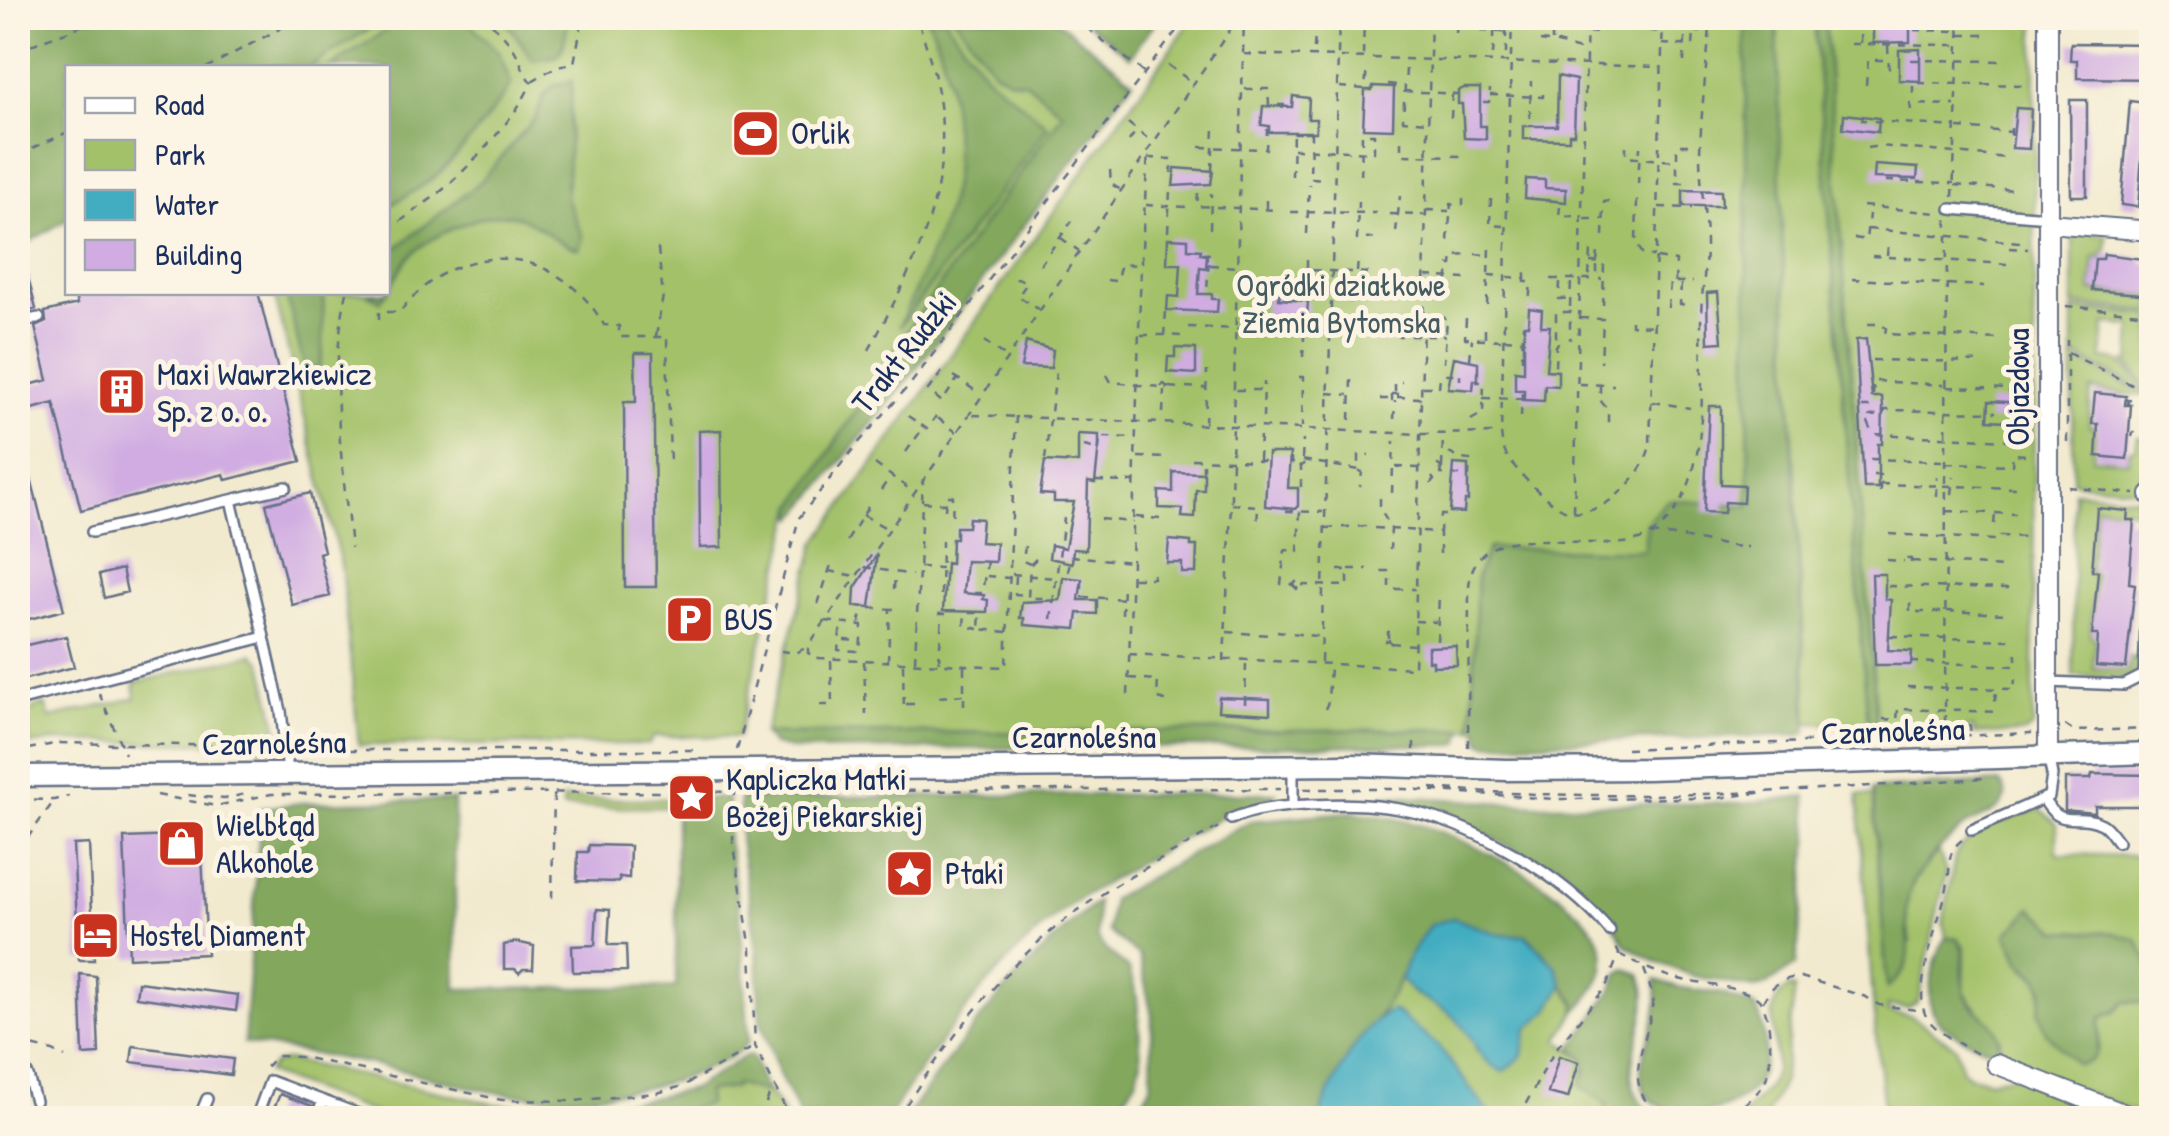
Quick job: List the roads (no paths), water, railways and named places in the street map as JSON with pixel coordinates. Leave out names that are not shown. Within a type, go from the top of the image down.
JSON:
[{"type":"street","name":"Objazdowa","points":[[2048,18],[2048,756]]},
{"type":"street","points":[[2048,220],[2152,230]]},
{"type":"street","name":"Czarnoleśna","points":[[18,776],[288,772],[1293,780],[1468,769],[1788,765],[2152,753]]},
{"type":"street","points":[[1996,1064],[2135,1118]]},
{"type":"lane","points":[[1949,213],[2048,220]]},
{"type":"lane","points":[[18,322],[39,318]]},
{"type":"lane","points":[[92,532],[286,487]]},
{"type":"lane","points":[[2048,682],[2124,685],[2144,675],[2151,489]]},
{"type":"lane","points":[[231,500],[281,711],[288,772]]},
{"type":"lane","points":[[18,700],[264,637]]},
{"type":"lane","points":[[1972,830],[2007,812],[2044,800],[2052,785],[2048,756]]},
{"type":"lane","points":[[1293,780],[1293,806]]},
{"type":"lane","points":[[2044,800],[2060,818],[2099,822],[2118,842]]},
{"type":"lane","points":[[1232,819],[1252,810],[1293,806],[1359,804],[1402,809],[1490,842],[1555,881],[1595,913],[1610,931]]},
{"type":"lane","points":[[18,1058],[28,1076],[34,1101]]},
{"type":"lane","points":[[256,1118],[270,1081],[369,1118]]},
{"type":"lane","points":[[199,1118],[207,1099]]},
{"type":"lane","points":[[316,1118],[322,1101]]},
{"type":"water","points":[[1453,918],[1499,935],[1525,935],[1556,966],[1563,985],[1549,1010],[1527,1029],[1523,1055],[1504,1072],[1487,1062],[1457,1020],[1414,993],[1401,979],[1407,960],[1430,925]]},
{"type":"water","points":[[1393,1010],[1438,1046],[1493,1118],[1320,1118],[1339,1073],[1359,1041]]},
{"type":"place","name":"Orlik","points":[[756,133]]},
{"type":"place","name":"Maxi Wawrzkiewicz Sp. z o. o.","points":[[122,392]]},
{"type":"place","name":"BUS","points":[[689,619]]},
{"type":"place","name":"Kapliczka Matki Bożej Piekarskiej","points":[[691,797]]},
{"type":"place","name":"Wielbłąd Alkohole","points":[[181,843]]},
{"type":"place","name":"Ptaki","points":[[910,873]]},
{"type":"place","name":"Hostel Diament","points":[[95,935]]},
{"type":"park label","name":"Ogródki działkowe Ziemia Bytomska","points":[[1341,304]]}]
